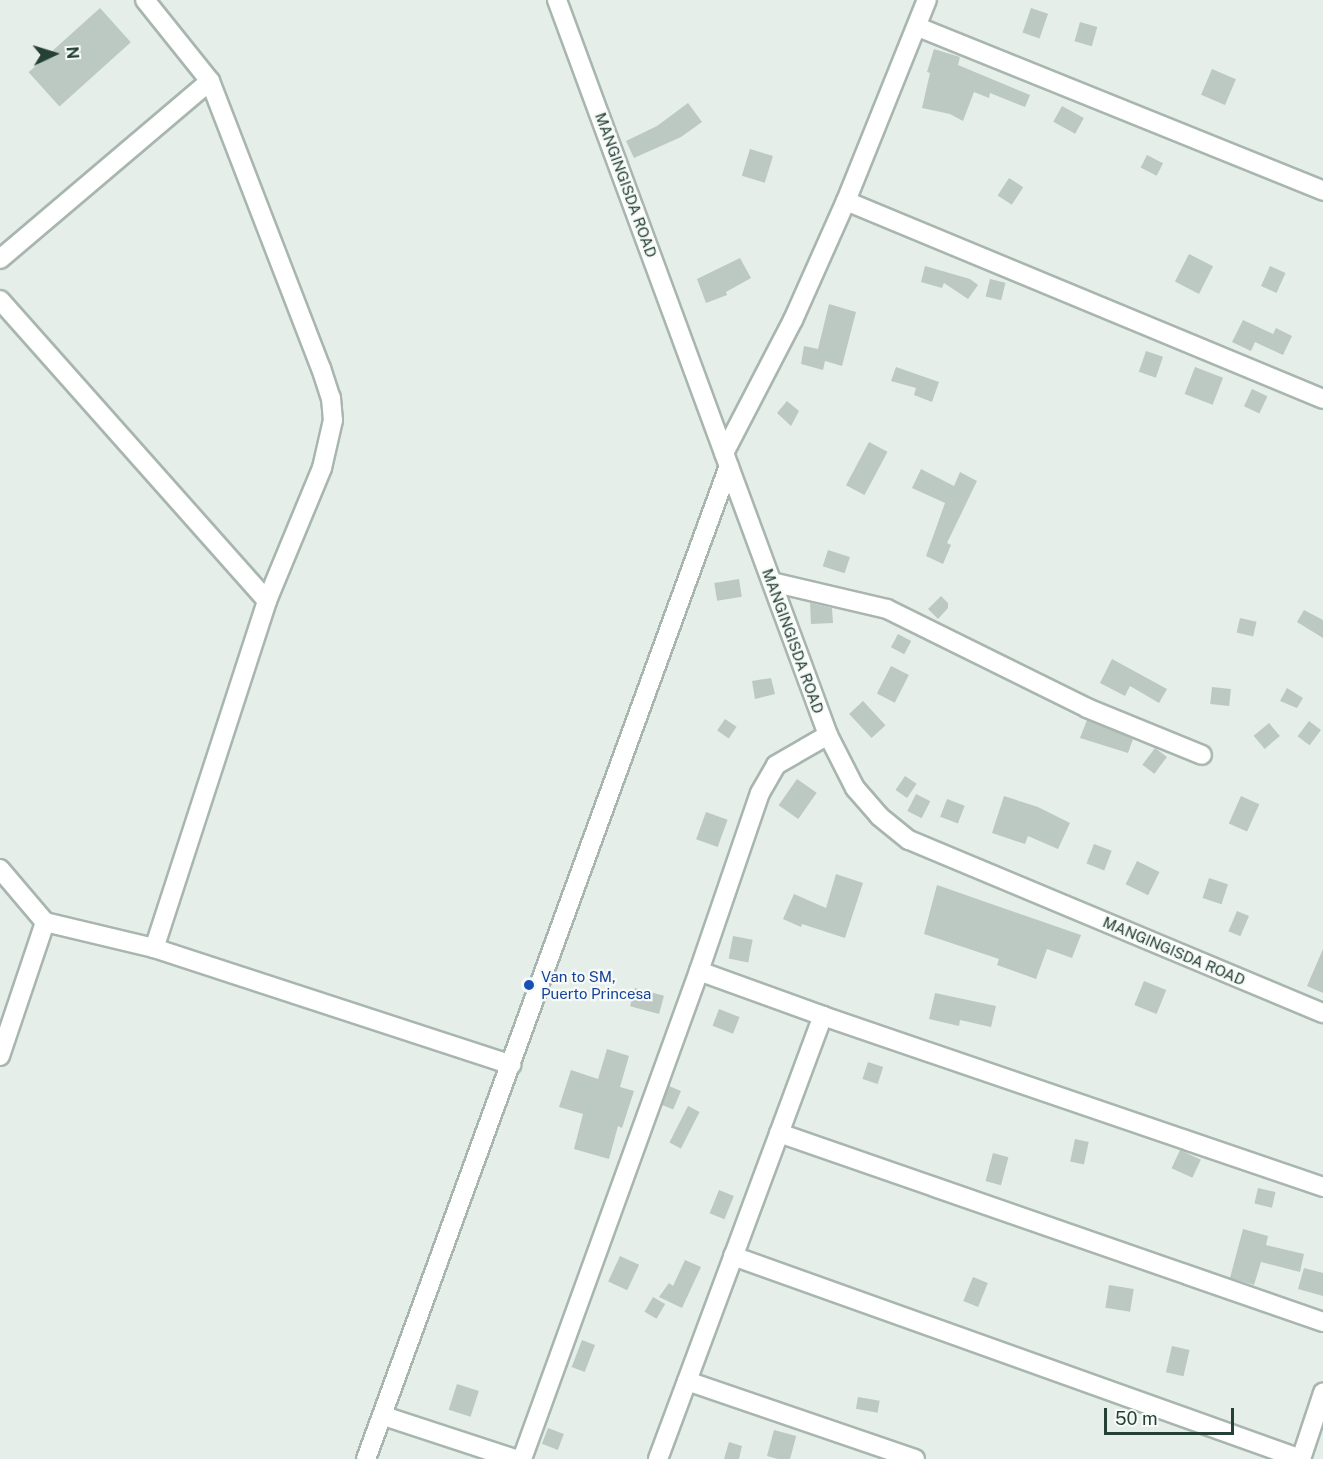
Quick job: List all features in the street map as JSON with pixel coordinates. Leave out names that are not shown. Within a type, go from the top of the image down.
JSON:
[{"type":"street","points":[[145,0],[210,81],[321,368],[333,410],[332,429],[322,468],[267,601],[154,948]]},
{"type":"street","name":"MANGINGISDA ROAD","points":[[557,0],[828,735],[855,788],[879,816],[909,840],[1323,1013]]},
{"type":"street","points":[[366,1459],[384,1416],[511,1065],[727,460],[846,201],[927,0]]},
{"type":"street","points":[[918,27],[1323,191]]},
{"type":"street","points":[[0,259],[210,81]]},
{"type":"street","points":[[846,201],[1323,399]]},
{"type":"street","points":[[0,300],[267,601]]},
{"type":"street","points":[[772,582],[887,609],[1087,708],[1202,755]]},
{"type":"street","points":[[522,1459],[699,971],[760,793],[771,772],[788,756],[828,735]]},
{"type":"street","points":[[0,869],[45,922],[154,948],[511,1065]]},
{"type":"street","points":[[0,1056],[45,922]]},
{"type":"street","points":[[699,971],[823,1016],[1323,1187]]},
{"type":"street","points":[[658,1459],[823,1016]]},
{"type":"street","points":[[779,1133],[1323,1322]]},
{"type":"street","points":[[733,1257],[1301,1459],[1323,1393]]},
{"type":"street","points":[[687,1381],[907,1458]]},
{"type":"street","points":[[384,1416],[515,1459]]},
{"type":"building","points":[[100,8],[131,42],[59,106],[29,72]]},
{"type":"building","points":[[1031,8],[1048,14],[1040,38],[1023,33]]},
{"type":"building","points":[[1080,22],[1097,27],[1092,46],[1074,41]]},
{"type":"building","points":[[934,49],[960,57],[958,65],[1030,95],[1025,107],[990,93],[989,98],[974,92],[963,121],[950,114],[922,108],[930,73],[927,72]]},
{"type":"building","points":[[1212,69],[1236,79],[1225,105],[1201,95]]},
{"type":"building","points":[[688,103],[702,122],[681,137],[634,158],[626,141],[657,126]]},
{"type":"building","points":[[1062,106],[1084,118],[1075,134],[1053,122]]},
{"type":"building","points":[[750,149],[773,156],[765,183],[742,176]]},
{"type":"building","points":[[1147,155],[1163,163],[1157,176],[1141,167]]},
{"type":"building","points":[[1009,178],[1023,187],[1012,205],[998,196]]},
{"type":"building","points":[[1189,254],[1213,266],[1199,294],[1175,282]]},
{"type":"building","points":[[740,258],[751,278],[726,292],[727,295],[706,303],[697,279]]},
{"type":"building","points":[[925,266],[970,279],[978,285],[968,299],[944,283],[942,288],[921,282]]},
{"type":"building","points":[[1270,266],[1286,273],[1277,293],[1261,286]]},
{"type":"building","points":[[990,279],[1006,283],[1001,300],[986,296]]},
{"type":"building","points":[[829,304],[856,312],[842,366],[825,361],[823,370],[801,364],[804,346],[818,349]]},
{"type":"building","points":[[1243,320],[1273,334],[1276,328],[1292,336],[1283,355],[1255,342],[1251,351],[1232,342]]},
{"type":"building","points":[[1146,351],[1163,357],[1156,378],[1139,372]]},
{"type":"building","points":[[896,367],[939,382],[932,402],[914,395],[916,388],[891,381]]},
{"type":"building","points":[[1195,367],[1223,378],[1213,405],[1185,394]]},
{"type":"building","points":[[1252,389],[1267,396],[1259,413],[1244,406]]},
{"type":"building","points":[[787,401],[799,411],[791,426],[777,413]]},
{"type":"building","points":[[869,442],[888,452],[865,495],[846,485]]},
{"type":"building","points":[[921,469],[954,486],[960,472],[977,481],[947,543],[951,545],[943,564],[926,556],[945,503],[912,488]]},
{"type":"building","points":[[828,550],[850,557],[845,573],[823,566]]},
{"type":"building","points":[[739,579],[742,597],[717,601],[714,583]]},
{"type":"building","points":[[941,596],[948,603],[948,608],[938,619],[928,609]]},
{"type":"building","points":[[810,603],[832,608],[833,623],[811,624]]},
{"type":"building","points":[[1304,610],[1323,620],[1323,638],[1297,622]]},
{"type":"building","points":[[1240,618],[1257,622],[1253,636],[1237,633]]},
{"type":"building","points":[[898,634],[911,641],[904,654],[891,647]]},
{"type":"building","points":[[1112,659],[1167,689],[1159,703],[1130,686],[1125,696],[1100,683]]},
{"type":"building","points":[[891,666],[909,675],[895,703],[877,694]]},
{"type":"building","points":[[771,678],[775,694],[755,699],[752,681]]},
{"type":"building","points":[[1212,687],[1231,689],[1229,706],[1210,704]]},
{"type":"building","points":[[1287,688],[1303,698],[1297,708],[1280,701]]},
{"type":"building","points":[[863,701],[886,725],[872,738],[849,714]]},
{"type":"building","points":[[725,719],[737,727],[729,738],[717,731]]},
{"type":"building","points":[[1087,720],[1133,739],[1128,753],[1080,738]]},
{"type":"building","points":[[1309,721],[1321,730],[1310,745],[1298,736]]},
{"type":"building","points":[[1269,723],[1280,736],[1265,749],[1254,736]]},
{"type":"building","points":[[1155,748],[1167,757],[1154,774],[1142,765]]},
{"type":"building","points":[[905,776],[917,784],[907,798],[895,790]]},
{"type":"building","points":[[797,779],[817,793],[798,819],[779,805]]},
{"type":"building","points":[[916,794],[930,801],[922,818],[907,811]]},
{"type":"building","points":[[1004,796],[1038,807],[1070,823],[1058,849],[1028,836],[1025,844],[992,833]]},
{"type":"building","points":[[1241,796],[1259,804],[1247,832],[1229,823]]},
{"type":"building","points":[[947,799],[965,806],[958,824],[940,817]]},
{"type":"building","points":[[706,812],[728,820],[718,847],[696,839]]},
{"type":"building","points":[[1094,844],[1112,851],[1104,870],[1086,864]]},
{"type":"building","points":[[1137,861],[1159,872],[1148,895],[1126,884]]},
{"type":"building","points":[[836,874],[863,883],[845,938],[802,924],[801,927],[783,919],[794,894],[826,908]]},
{"type":"building","points":[[1209,878],[1228,884],[1222,904],[1203,898]]},
{"type":"building","points":[[937,885],[1081,935],[1072,958],[1047,949],[1036,979],[997,965],[999,959],[924,934]]},
{"type":"building","points":[[1237,911],[1249,916],[1240,936],[1228,931]]},
{"type":"building","points":[[733,936],[753,940],[748,962],[729,959]]},
{"type":"building","points":[[1323,949],[1323,993],[1307,986]]},
{"type":"building","points":[[1144,981],[1166,990],[1157,1014],[1134,1005]]},
{"type":"building","points":[[635,988],[664,996],[659,1014],[630,1006]]},
{"type":"building","points":[[935,993],[996,1006],[991,1027],[960,1020],[959,1026],[929,1019]]},
{"type":"building","points":[[719,1009],[740,1017],[733,1034],[713,1026]]},
{"type":"building","points":[[607,1049],[629,1056],[620,1087],[634,1091],[622,1128],[618,1126],[609,1159],[574,1149],[583,1114],[559,1107],[571,1070],[598,1079]]},
{"type":"building","points":[[868,1062],[883,1067],[878,1084],[862,1079]]},
{"type":"building","points":[[669,1086],[681,1091],[673,1109],[661,1104]]},
{"type":"building","points":[[688,1106],[700,1112],[681,1148],[669,1143]]},
{"type":"building","points":[[1075,1139],[1089,1142],[1084,1164],[1070,1161]]},
{"type":"building","points":[[1180,1150],[1201,1160],[1192,1178],[1172,1168]]},
{"type":"building","points":[[993,1153],[1008,1157],[1001,1185],[985,1181]]},
{"type":"building","points":[[1258,1188],[1276,1192],[1272,1208],[1254,1204]]},
{"type":"building","points":[[719,1190],[734,1196],[724,1219],[710,1213]]},
{"type":"building","points":[[1243,1229],[1268,1236],[1266,1245],[1304,1254],[1300,1272],[1261,1262],[1254,1285],[1230,1278]]},
{"type":"building","points":[[620,1256],[639,1265],[627,1290],[608,1281]]},
{"type":"building","points":[[685,1260],[701,1267],[682,1308],[659,1297],[669,1283],[673,1286]]},
{"type":"building","points":[[1304,1268],[1323,1273],[1323,1296],[1298,1289]]},
{"type":"building","points":[[973,1277],[988,1283],[978,1307],[963,1301]]},
{"type":"building","points":[[1109,1285],[1134,1289],[1130,1312],[1105,1308]]},
{"type":"building","points":[[653,1297],[665,1304],[657,1319],[644,1312]]},
{"type":"building","points":[[582,1340],[595,1345],[585,1372],[572,1367]]},
{"type":"building","points":[[1172,1346],[1190,1350],[1183,1376],[1166,1372]]},
{"type":"building","points":[[457,1384],[479,1391],[471,1417],[449,1410]]},
{"type":"building","points":[[858,1397],[880,1401],[878,1413],[856,1409]]},
{"type":"building","points":[[548,1428],[564,1434],[558,1450],[542,1444]]},
{"type":"building","points":[[774,1430],[796,1436],[790,1459],[767,1456]]},
{"type":"building","points":[[729,1442],[742,1446],[739,1459],[724,1459]]},
{"type":"place","name":"Van to SM, Puerto Princesa","points":[[529,985]]}]
